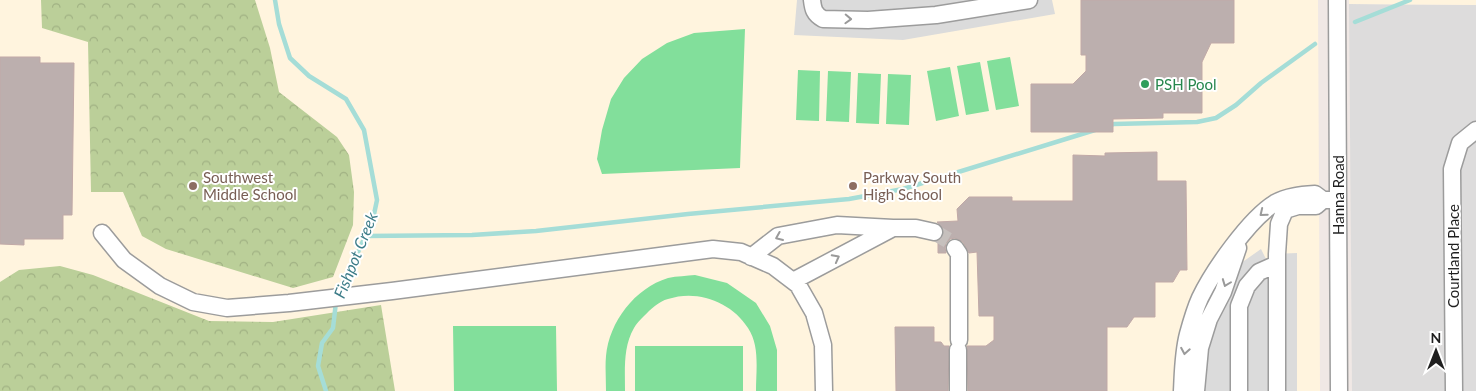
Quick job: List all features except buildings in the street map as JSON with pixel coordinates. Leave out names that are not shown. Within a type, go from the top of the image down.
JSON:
[{"type":"street","points":[[812,0],[814,10],[823,19],[868,20],[936,15],[1029,0]]},
{"type":"street","name":"Hanna Road","points":[[1337,0],[1330,200],[1339,391]]},
{"type":"street","name":"Courtland Place","points":[[1454,391],[1452,169],[1460,144],[1476,130]]},
{"type":"street","points":[[1182,391],[1183,365],[1188,335],[1200,299],[1221,263],[1241,237],[1257,217],[1275,203],[1296,195],[1315,194],[1330,200]]},
{"type":"street","points":[[1277,391],[1277,259],[1279,224],[1285,210],[1298,206],[1316,206],[1330,200]]},
{"type":"street","points":[[751,257],[778,236],[837,226],[916,228],[934,232]]},
{"type":"street","points":[[793,281],[893,228]]},
{"type":"street","points":[[102,233],[124,260],[160,286],[193,302],[227,308],[289,303],[712,249],[740,252],[773,266],[798,284],[814,312],[823,345],[824,391]]},
{"type":"street","points":[[1196,391],[1200,348],[1236,257],[1241,237]]},
{"type":"street","points":[[955,248],[959,254],[958,391]]},
{"type":"street","points":[[1239,391],[1240,306],[1246,286],[1277,259]]},
{"type":"shaded area","name":"Parkway South High School","points":[[0,0],[1318,0],[1320,391],[0,391]]},
{"type":"shaded area","points":[[797,0],[1052,0],[1055,14],[903,40],[794,35]]},
{"type":"shaded area","points":[[1349,0],[1476,0],[1476,5],[1349,4]]},
{"type":"shaded area","points":[[1349,4],[1476,5],[1476,391],[1352,391]]},
{"type":"shaded area","points":[[1261,249],[1266,259],[1273,254],[1297,253],[1297,391],[1188,391],[1234,268]]},
{"type":"green space","points":[[41,0],[255,0],[270,48],[279,92],[337,137],[349,155],[354,192],[353,225],[333,277],[293,288],[166,249],[142,236],[123,192],[91,192],[88,42],[42,28]]},
{"type":"green space","points":[[745,29],[740,168],[602,174],[597,159],[602,130],[611,99],[624,78],[642,59],[667,43],[694,33]]},
{"type":"green space","points":[[1010,57],[1019,106],[996,110],[987,61]]},
{"type":"green space","points":[[980,62],[989,111],[966,115],[957,66]]},
{"type":"green space","points":[[950,67],[959,116],[936,121],[927,71]]},
{"type":"green space","points":[[798,70],[820,71],[819,121],[796,120]]},
{"type":"green space","points":[[828,71],[851,72],[849,122],[826,121]]},
{"type":"green space","points":[[858,73],[881,74],[879,124],[856,123]]},
{"type":"green space","points":[[888,74],[911,75],[909,125],[886,124]]},
{"type":"green space","points":[[60,266],[93,275],[209,321],[273,322],[381,305],[395,391],[0,391],[0,282],[19,270]]},
{"type":"green space","points":[[695,275],[727,283],[756,303],[770,326],[777,350],[777,391],[756,391],[756,350],[752,335],[733,311],[713,300],[702,297],[679,296],[661,302],[638,322],[630,335],[626,350],[625,391],[606,391],[608,343],[618,319],[626,308],[635,298],[656,283],[668,278]]},
{"type":"green space","points":[[453,326],[556,326],[557,391],[454,391]]},
{"type":"green space","points":[[635,346],[743,346],[743,391],[635,391]]},
{"type":"waterway","name":"Fishpot Creek","points":[[275,0],[279,24],[290,58],[309,76],[346,99],[364,130],[377,200],[373,219],[340,292]]},
{"type":"waterway","points":[[1355,22],[1410,0]]},
{"type":"waterway","points":[[1109,126],[1114,124],[1197,122],[1216,118],[1236,105],[1261,83],[1315,44]]},
{"type":"waterway","points":[[366,236],[472,235],[536,231],[849,199],[903,189],[1095,130]]},
{"type":"waterway","name":"Fishpot Creek","points":[[326,391],[318,366],[322,343],[333,328],[336,302]]},
{"type":"tunnel","points":[[934,232],[951,242],[955,248]]},
{"type":"place","name":"PSH Pool","points":[[1145,84]]},
{"type":"place","name":"Southwest Middle School","points":[[193,186]]},
{"type":"place","name":"Parkway South High School","points":[[853,186]]}]
